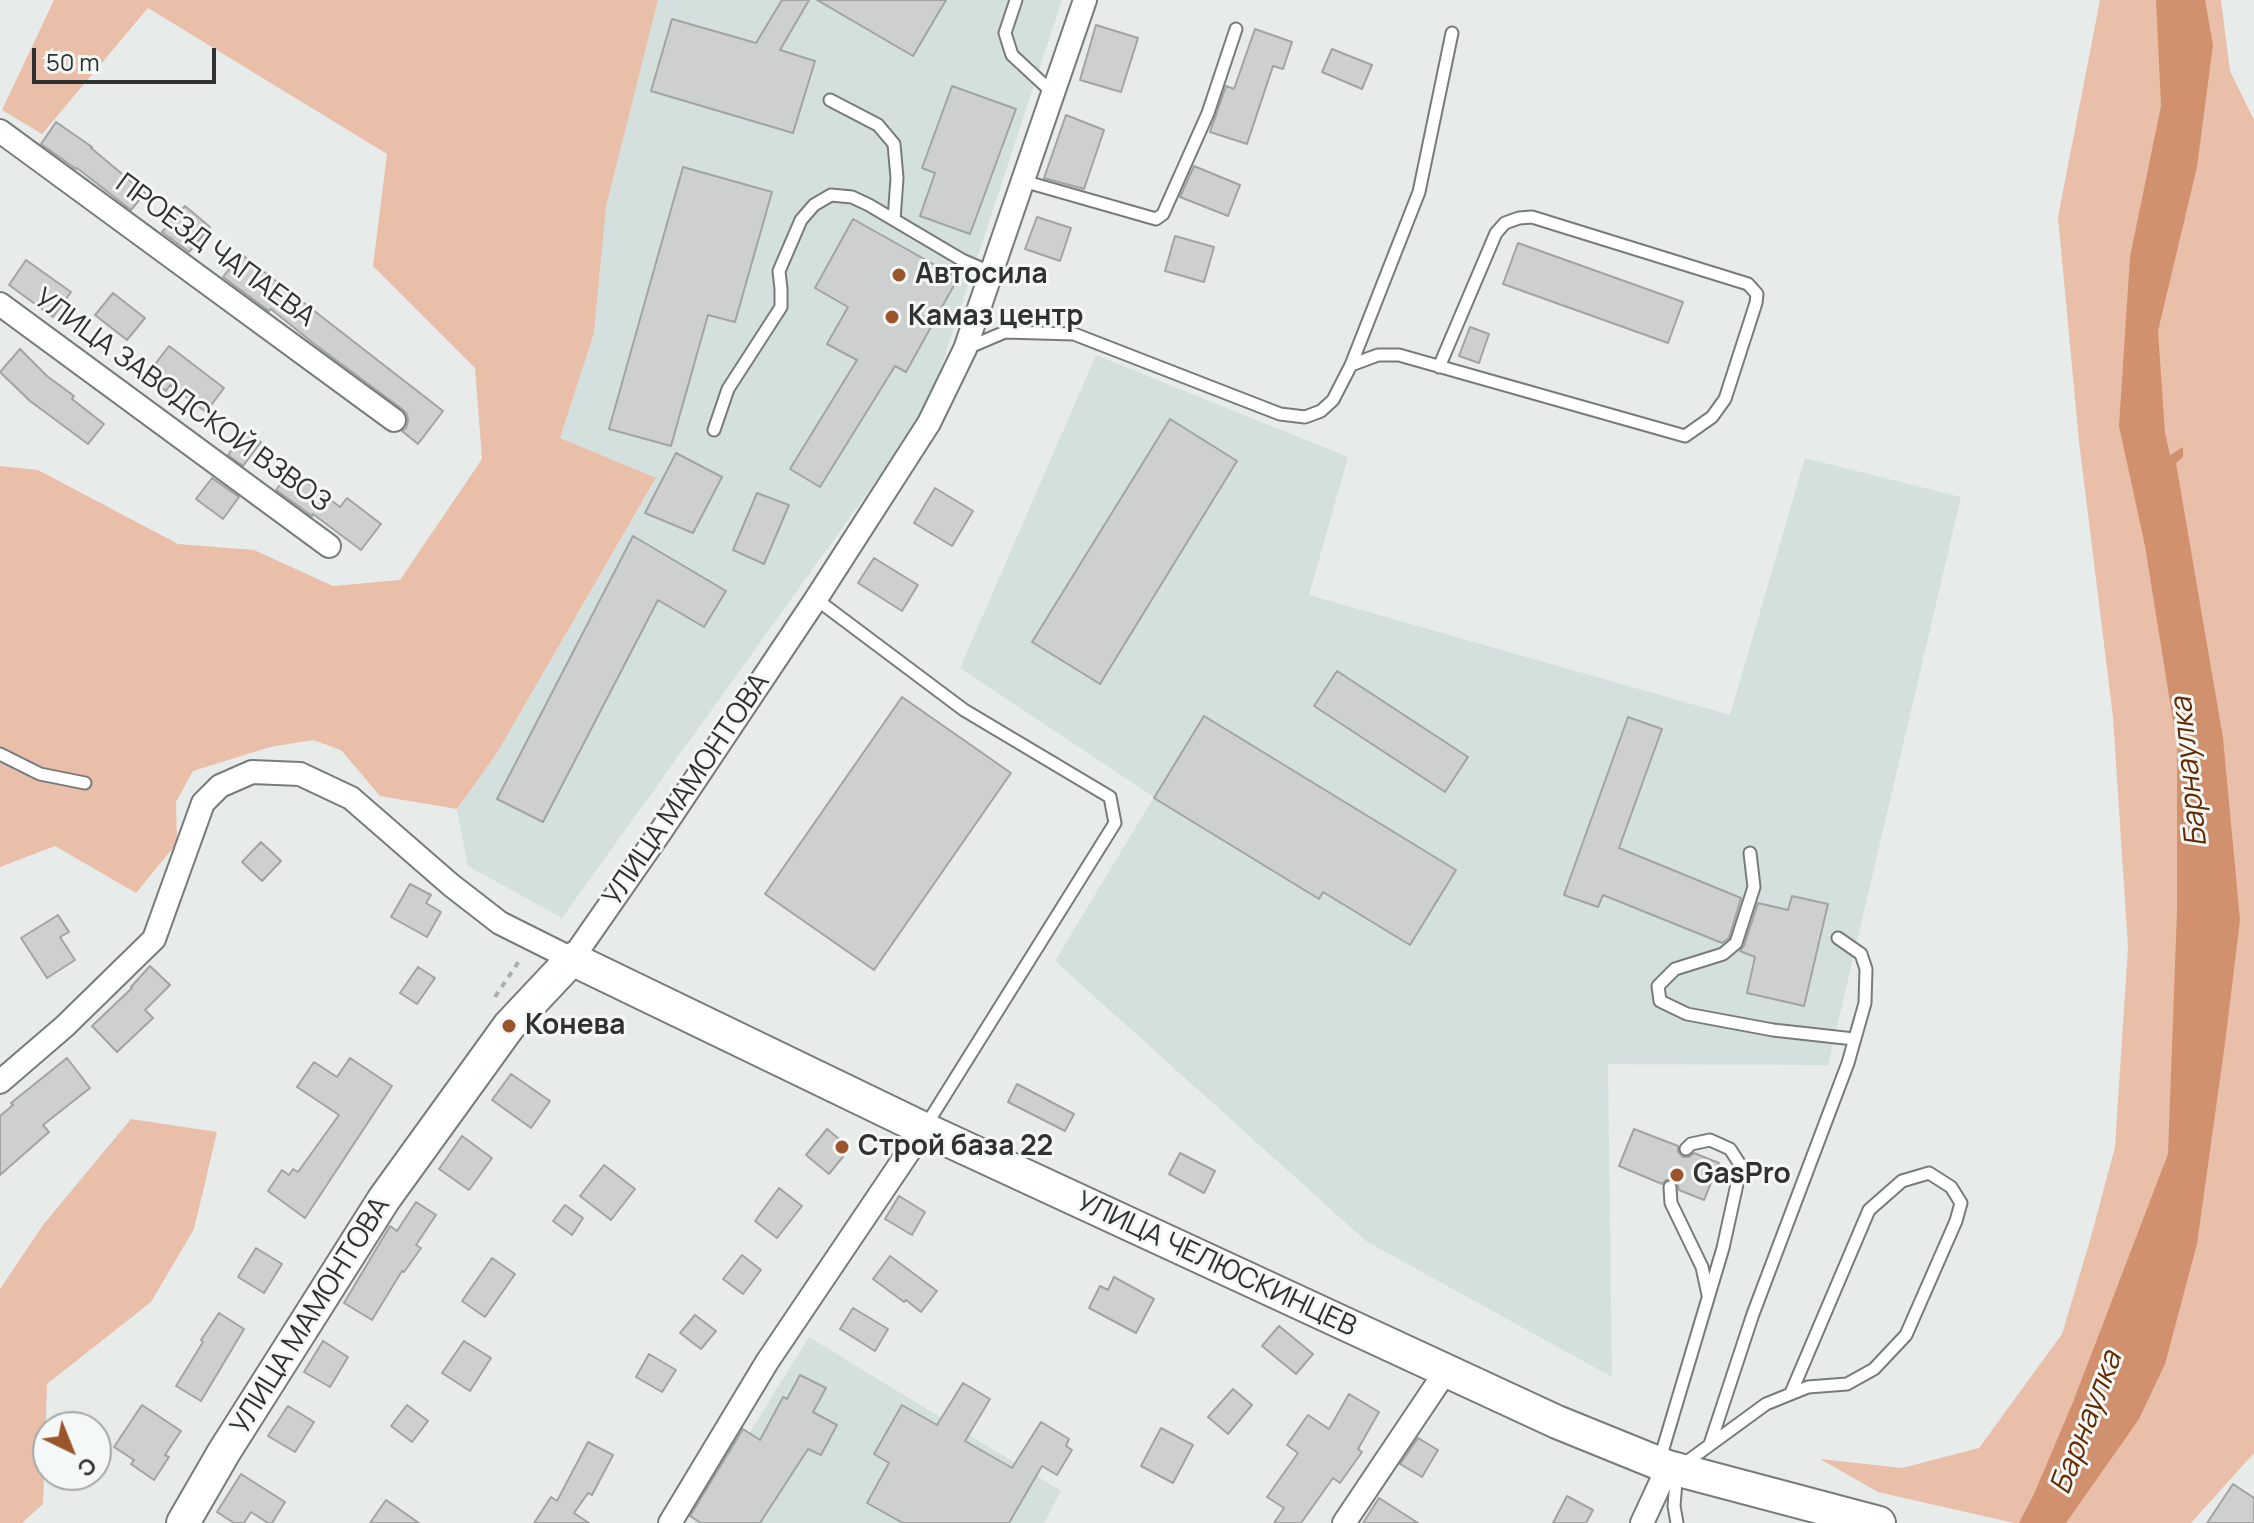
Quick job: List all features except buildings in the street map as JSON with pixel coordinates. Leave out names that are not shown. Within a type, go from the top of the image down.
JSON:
[{"type":"main road","name":"УЛИЦА ЧЕЛЮСКИНЦЕВ","points":[[572,959],[924,1129],[1557,1422],[1668,1466],[1879,1523]]},
{"type":"main road","name":"УЛИЦА МАМОНТОВА","points":[[183,1523],[224,1452],[384,1199],[509,1026],[572,959]]},
{"type":"street","name":"УЛИЦА МАМОНТОВА","points":[[572,959],[816,599],[929,423],[965,349],[1085,0]]},
{"type":"street","name":"ПРОЕЗД ЧАПАЕВА","points":[[0,131],[394,420]]},
{"type":"street","name":"УЛИЦА ЗАВОДСКОЙ ВЗВОЗ","points":[[0,304],[329,546]]},
{"type":"street","points":[[0,1082],[65,1026],[154,939],[203,803],[220,786],[252,772],[300,774],[351,798],[500,923],[572,959]]},
{"type":"street","points":[[670,1523],[767,1362],[924,1129]]},
{"type":"street","points":[[1344,1523],[1446,1371]]},
{"type":"street","points":[[1642,1523],[1668,1466]]},
{"type":"lane","points":[[1016,0],[1005,33],[1012,55],[1053,93]]},
{"type":"lane","points":[[1023,181],[1156,219],[1163,214],[1208,113],[1236,29]]},
{"type":"lane","points":[[965,349],[1005,332],[1074,334],[1280,414],[1305,417],[1321,411],[1333,400],[1351,365],[1419,192],[1452,33]]},
{"type":"lane","points":[[830,100],[878,125],[894,144],[897,178],[894,220]]},
{"type":"lane","points":[[714,430],[728,389],[781,307],[779,271],[801,220],[814,205],[831,195],[852,197],[962,260],[992,273]]},
{"type":"lane","points":[[1351,365],[1378,355],[1399,355],[1439,367],[1685,436],[1712,417],[1725,399],[1757,294],[1748,284],[1532,217],[1519,218],[1505,223],[1496,233],[1439,367]]},
{"type":"lane","points":[[816,599],[964,710],[1110,797],[1115,823],[924,1129]]},
{"type":"lane","points":[[0,754],[40,774],[85,783]]},
{"type":"lane","points":[[1750,853],[1754,887],[1736,943],[1723,954],[1675,969],[1658,986],[1660,1001],[1701,1017],[1773,1030],[1854,1039]]},
{"type":"lane","points":[[1709,1444],[1753,1314],[1848,1063],[1865,1003],[1866,969],[1861,954],[1838,938]]},
{"type":"lane","points":[[1677,1523],[1668,1466],[1741,1166],[1730,1149],[1710,1140],[1691,1144],[1686,1149]]},
{"type":"lane","points":[[1668,1466],[1709,1444],[1766,1404],[1808,1387],[1847,1384],[1874,1369],[1906,1335],[1956,1221],[1961,1203],[1951,1187],[1929,1173],[1902,1181],[1869,1210],[1791,1393]]},
{"type":"lane","points":[[1670,1187],[1671,1203],[1702,1267],[1708,1297]]},
{"type":"shaded area","points":[[54,0],[658,0],[606,207],[594,333],[560,438],[656,478],[497,753],[457,809],[380,796],[341,750],[313,740],[270,747],[193,771],[176,802],[177,843],[136,893],[55,846],[0,867],[0,466],[38,470],[178,544],[254,550],[333,586],[400,580],[482,459],[475,368],[373,266],[387,154],[148,8],[42,134],[2,110]]},
{"type":"shaded area","points":[[658,0],[1062,0],[927,410],[562,918],[468,866],[457,809],[497,753],[656,479],[560,438],[594,333],[606,207]]},
{"type":"shaded area","points":[[2100,0],[2221,0],[2230,71],[2254,120],[2254,1453],[2191,1523],[2014,1523],[1878,1492],[1820,1459],[1902,1468],[1979,1448],[2062,1334],[2115,1147],[2128,947],[2113,717],[2079,441],[2058,217]]},
{"type":"shaded area","points":[[1096,355],[1348,457],[1309,595],[1730,715],[1805,458],[1961,497],[1828,1065],[1608,1064],[1612,1377],[1366,1241],[1055,961],[1154,797],[960,668]]},
{"type":"shaded area","points":[[131,1119],[217,1132],[194,1229],[151,1302],[47,1384],[46,1411],[32,1411],[32,1491],[43,1491],[43,1504],[22,1523],[0,1523],[0,1289],[43,1225]]},
{"type":"shaded area","points":[[809,1337],[1061,1491],[1044,1523],[694,1523]]},
{"type":"water","name":"Барнаулка","points":[[2156,0],[2205,0],[2213,45],[2197,167],[2158,331],[2165,433],[2170,455],[2183,447],[2183,457],[2176,463],[2223,738],[2240,920],[2197,1244],[2165,1364],[2139,1419],[2066,1523],[2019,1523],[2073,1402],[2168,1154],[2177,911],[2177,746],[2145,546],[2119,426],[2130,257],[2161,106]]},
{"type":"place","name":"Автосила","points":[[899,275]]},
{"type":"place","name":"Камаз центр","points":[[892,317]]},
{"type":"place","name":"Конева","points":[[509,1026]]},
{"type":"place","name":"Строй база 22","points":[[842,1147]]},
{"type":"place","name":"GasPro","points":[[1677,1175]]}]
